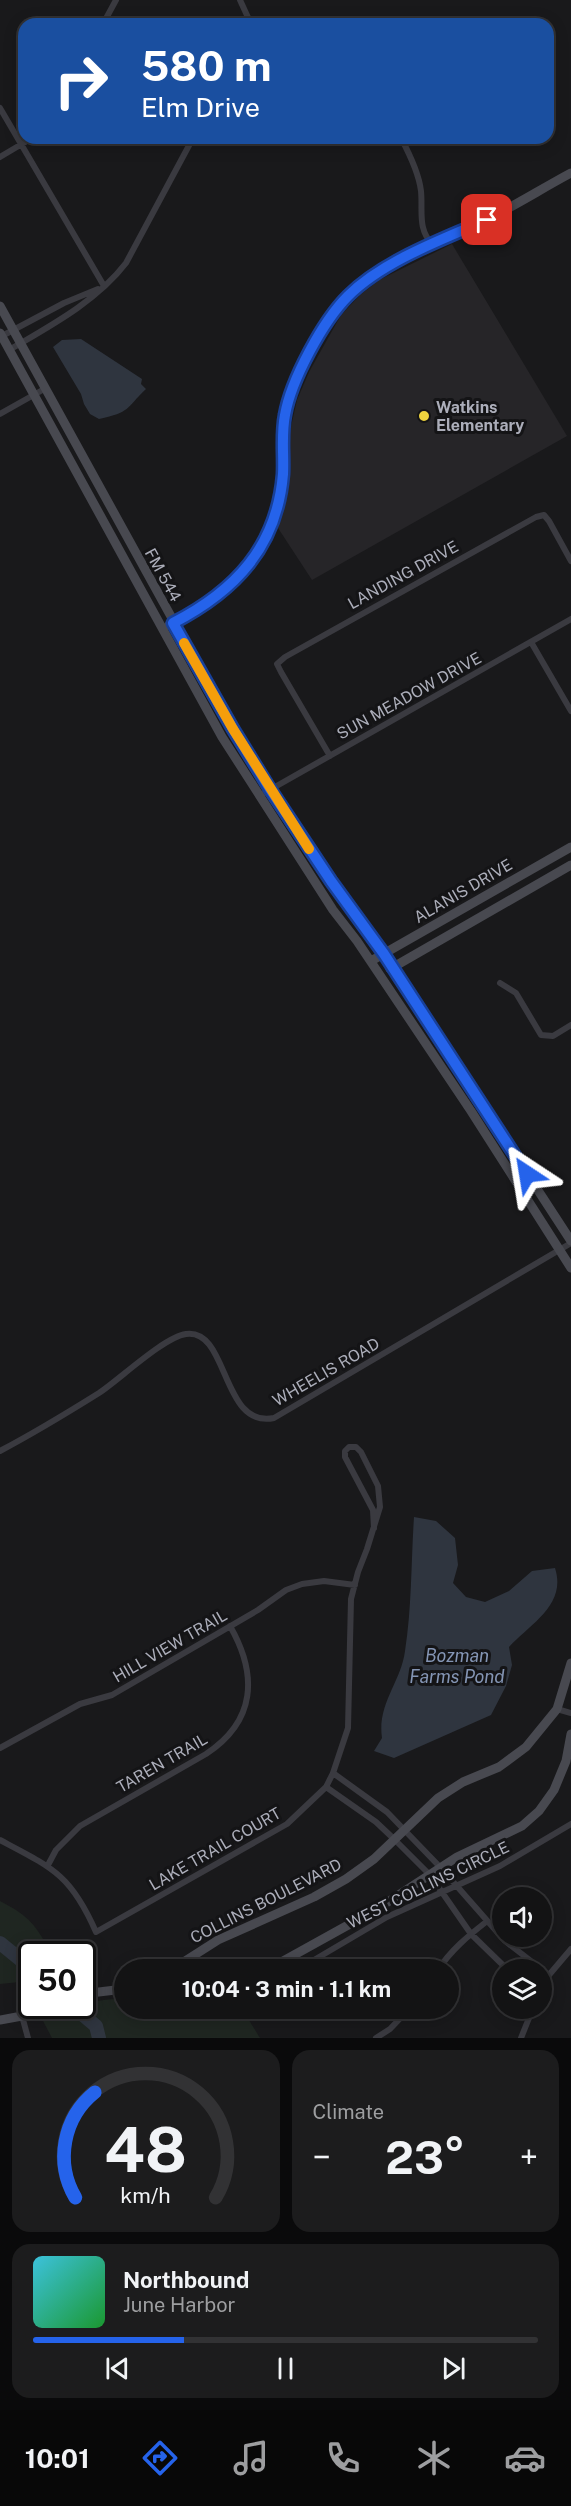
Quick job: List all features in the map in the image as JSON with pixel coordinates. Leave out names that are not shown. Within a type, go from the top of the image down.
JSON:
[{"type":"main road","points":[[161,630],[209,603],[233,583],[256,555],[267,535],[280,494],[283,433],[289,401],[303,366],[335,310],[362,283],[384,269],[487,220],[571,173]]},
{"type":"main road","name":"FM 544","points":[[0,306],[22,342],[81,456],[233,729],[331,881],[384,954],[571,1242]]},
{"type":"main road","name":"FM 544","points":[[1,335],[161,630],[222,737],[333,910],[371,961],[471,1111],[571,1268]]},
{"type":"main road","name":"ALANIS DRIVE","points":[[371,961],[571,847]]},
{"type":"main road","name":"ALANIS DRIVE","points":[[380,975],[571,865]]},
{"type":"main road","name":"COLLINS BOULEVARD","points":[[189,1959],[224,1937],[335,1885],[365,1865],[438,1798],[463,1782],[499,1767],[526,1747],[557,1709],[571,1663]]},
{"type":"main road","points":[[287,1959],[377,1909],[457,1857],[522,1826],[539,1811],[554,1790],[566,1761],[571,1734]]},
{"type":"main road","points":[[96,1993],[112,1991]]},
{"type":"main road","points":[[0,2020],[18,2017]]},
{"type":"street","points":[[106,18],[116,0]]},
{"type":"street","points":[[240,0],[248,18]]},
{"type":"street","points":[[0,108],[18,140]]},
{"type":"street","points":[[9,350],[84,303],[126,263],[190,144]]},
{"type":"street","points":[[403,144],[421,192],[422,225],[426,238],[433,245]]},
{"type":"street","points":[[0,157],[21,145],[104,286]]},
{"type":"street","points":[[1,335],[64,303],[104,286]]},
{"type":"street","points":[[0,414],[46,388]]},
{"type":"street","name":"LANDING DRIVE","points":[[330,756],[278,664],[285,657],[526,522],[544,515],[571,561]]},
{"type":"street","name":"SUN MEADOW DRIVE","points":[[259,796],[571,619]]},
{"type":"street","points":[[531,642],[571,711]]},
{"type":"street","points":[[500,983],[516,993],[538,1033],[545,1037],[553,1036],[571,1025]]},
{"type":"street","name":"WHEELIS ROAD","points":[[0,1451],[100,1392],[167,1344],[188,1334],[197,1335],[210,1347],[244,1410],[259,1419],[274,1418],[571,1242]]},
{"type":"street","name":"LAKE TRAIL COURT","points":[[48,1865],[67,1881],[88,1914],[96,1932],[271,1834],[307,1807],[326,1786],[333,1773],[348,1728],[351,1702],[350,1616],[354,1585],[374,1528],[380,1507],[378,1486],[360,1449],[349,1447],[345,1451],[345,1457],[373,1510],[374,1528]]},
{"type":"street","name":"HILL VIEW TRAIL","points":[[0,1748],[80,1704],[112,1695],[230,1626],[286,1590],[302,1584],[324,1581],[354,1585]]},
{"type":"street","name":"TAREN TRAIL","points":[[48,1865],[56,1850],[80,1826],[219,1746],[232,1731],[244,1710],[249,1687],[248,1666],[242,1647],[230,1626]]},
{"type":"street","points":[[557,1709],[571,1713]]},
{"type":"street","points":[[333,1773],[387,1812],[441,1868],[486,1922],[528,1959]]},
{"type":"street","points":[[326,1786],[376,1822],[430,1875],[471,1934],[497,1959]]},
{"type":"street","name":"WEST COLLINS CIRCLE","points":[[316,1959],[381,1921],[441,1891],[458,1887],[536,1846],[571,1824]]},
{"type":"street","points":[[0,1840],[48,1865]]},
{"type":"street","points":[[445,1959],[486,1922]]},
{"type":"street","points":[[552,1971],[571,1949]]},
{"type":"street","points":[[23,2019],[28,2038]]},
{"type":"street","points":[[376,2038],[400,2019]]},
{"type":"street","points":[[521,2038],[529,2019]]},
{"type":"shaded area","name":"Watkins Elementary","points":[[452,244],[567,436],[312,580],[278,528],[289,477],[290,431],[297,400],[309,372],[341,315],[361,294],[379,280]]},
{"type":"shaded area","points":[[0,1901],[26,1917],[44,1941],[18,1941],[18,1982],[0,1984]]},
{"type":"shaded area","points":[[114,1999],[114,2019],[248,2019],[260,2038],[52,2038],[42,2019],[96,2019],[96,2002]]},
{"type":"water","points":[[81,339],[142,379],[141,384],[146,389],[122,412],[99,419],[90,414],[84,404],[81,394],[53,347],[62,340]]},
{"type":"water","name":"Bozman Farms Pond","points":[[414,1517],[436,1521],[455,1538],[458,1565],[453,1583],[466,1597],[485,1602],[509,1591],[532,1571],[555,1568],[557,1581],[556,1593],[544,1613],[509,1647],[512,1665],[506,1686],[491,1715],[394,1758],[374,1751],[382,1738],[383,1714],[405,1651]]},
{"type":"waterway","points":[[0,1943],[18,1958]]},
{"type":"waterway","points":[[88,2019],[96,2026],[99,2038]]},
{"type":"slow traffic","points":[[184,643],[233,729],[309,849]]},
{"type":"place","name":"Watkins Elementary","points":[[424,416]]},
{"type":"route","points":[[487,220],[384,269],[362,283],[335,310],[303,366],[289,401],[283,433],[283,472],[280,494],[267,535],[256,555],[233,583],[209,603],[173,623],[270,789],[331,881],[384,954],[527,1174]]}]
